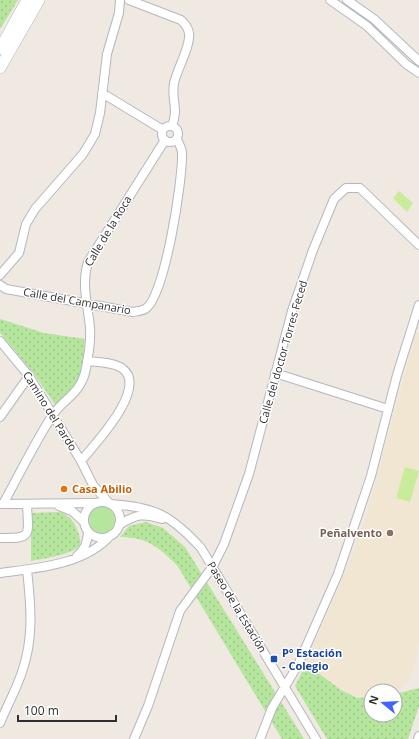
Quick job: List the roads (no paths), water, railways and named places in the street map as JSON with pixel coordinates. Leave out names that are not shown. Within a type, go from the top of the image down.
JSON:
[{"type":"main road","points":[[0,49],[27,0]]},
{"type":"main road","points":[[0,68],[39,0]]},
{"type":"street","points":[[0,275],[19,253],[26,224],[35,209],[83,154],[94,134],[102,93],[107,54],[119,13],[120,0]]},
{"type":"street","points":[[129,0],[181,20],[187,26],[190,33],[174,85],[176,116],[172,126]]},
{"type":"street","points":[[330,0],[367,26],[406,64],[419,73]]},
{"type":"street","points":[[347,0],[374,19],[419,61]]},
{"type":"street","points":[[102,93],[163,130]]},
{"type":"street","points":[[172,126],[178,132],[177,139],[172,142],[165,140],[162,136],[163,130],[172,126]]},
{"type":"street","name":"Calle del Campanario","points":[[0,285],[6,289],[133,312],[146,309],[154,298],[170,243],[178,204],[182,152],[177,139]]},
{"type":"street","name":"Calle de la Roca","points":[[1,504],[53,414],[73,395],[81,384],[87,361],[90,330],[88,304],[84,287],[84,274],[88,262],[165,140]]},
{"type":"street","name":"Calle del doctor Torres Feced","points":[[134,739],[148,706],[180,611],[213,566],[224,544],[249,474],[292,311],[334,199],[346,188],[360,188],[419,245]]},
{"type":"street","points":[[260,739],[267,718],[298,665],[338,574],[371,476],[411,326],[419,305]]},
{"type":"street","name":"Camino del Pardo","points":[[0,341],[29,376],[94,485],[110,503]]},
{"type":"street","points":[[81,461],[112,424],[121,409],[129,386],[127,374],[123,368],[87,361]]},
{"type":"street","points":[[275,373],[388,409]]},
{"type":"street","points":[[0,416],[29,376]]},
{"type":"street","name":"Camino del Pardo","points":[[94,485],[94,503]]},
{"type":"street","points":[[0,494],[1,504],[110,503],[119,514],[119,525],[104,543],[87,554],[27,570],[0,574]]},
{"type":"street","points":[[83,521],[87,509],[94,503]]},
{"type":"street","name":"Paseo de la Estación","points":[[110,503],[133,505],[157,512],[187,532],[201,548],[316,739]]},
{"type":"street","points":[[0,538],[21,538],[26,536],[28,531],[27,504]]},
{"type":"street","points":[[54,504],[72,511],[83,521],[88,532],[84,550],[75,558]]},
{"type":"street","name":"Paseo de la Estación","points":[[119,525],[132,517],[142,514],[174,523]]},
{"type":"street","points":[[88,532],[96,537],[107,537],[111,535]]},
{"type":"street","points":[[1,718],[22,673],[30,640],[31,602],[27,570]]},
{"type":"place","name":"Casa Abilio","points":[[64,489]]},
{"type":"place","name":"Peñalvento","points":[[390,533]]},
{"type":"place","name":"Pº Estación - Colegio","points":[[274,659]]}]
